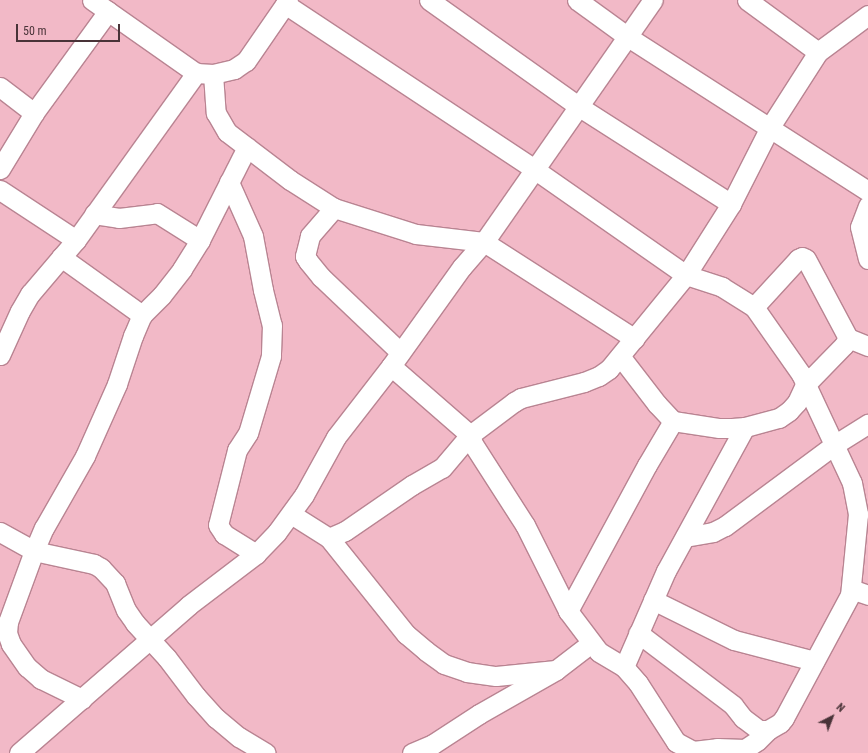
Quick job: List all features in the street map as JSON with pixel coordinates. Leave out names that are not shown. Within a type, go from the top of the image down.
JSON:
[{"type":"street","points":[[92,0],[204,74],[216,113],[227,132],[290,180],[334,208],[416,234],[484,242],[635,339]]},
{"type":"street","points":[[429,0],[578,106],[731,204]]},
{"type":"street","points":[[577,0],[628,36],[868,191]]},
{"type":"street","points":[[19,753],[189,605],[256,554],[277,532],[291,514],[336,437],[396,359],[462,267],[484,242],[653,0]]},
{"type":"street","points":[[747,0],[818,52]]},
{"type":"street","points":[[0,355],[20,311],[30,294],[76,240],[94,214],[204,74],[234,69],[246,61],[287,2],[686,275],[722,287],[754,307],[800,374],[852,483],[858,514],[859,592],[844,607],[780,723],[768,730],[757,741],[745,749],[717,748],[693,751],[676,742],[648,697],[624,667],[605,656],[591,643],[568,611],[525,524],[473,444],[470,435],[396,359],[308,261],[305,256],[310,236],[334,208]]},
{"type":"street","points":[[0,169],[34,113],[108,11]]},
{"type":"street","points":[[329,538],[345,531],[412,485],[442,468],[470,435],[521,398],[589,380],[609,368],[635,339],[686,275],[731,204],[770,127],[818,52],[868,15]]},
{"type":"street","points":[[0,87],[34,113]]},
{"type":"street","points":[[82,699],[41,679],[27,667],[11,644],[6,633],[8,622],[44,528],[85,456],[117,384],[133,336],[142,315],[166,290],[182,269],[200,240],[247,147]]},
{"type":"street","points":[[229,182],[253,236],[263,290],[272,325],[271,356],[248,433],[237,450],[218,525],[224,534],[256,554]]},
{"type":"street","points":[[0,190],[76,240]]},
{"type":"street","points":[[868,206],[860,227],[868,259]]},
{"type":"street","points":[[94,214],[118,218],[157,213],[200,240]]},
{"type":"street","points":[[61,257],[142,315]]},
{"type":"street","points":[[754,307],[798,259],[802,257],[806,259],[848,338],[868,346]]},
{"type":"street","points":[[620,356],[657,404],[673,421],[719,428],[745,427],[779,418],[789,411],[797,402],[805,385],[844,345],[848,338]]},
{"type":"street","points":[[568,611],[647,465],[673,421]]},
{"type":"street","points":[[685,536],[713,532],[725,526],[834,445],[868,424]]},
{"type":"street","points":[[624,667],[666,571],[745,427]]},
{"type":"street","points":[[291,514],[329,538],[406,634],[426,652],[444,664],[467,672],[496,676],[556,670]]},
{"type":"street","points":[[0,532],[34,551],[94,564],[101,568],[114,583],[126,610],[135,623],[151,639],[216,718],[239,737],[266,753]]},
{"type":"street","points":[[653,600],[734,640],[814,662]]},
{"type":"street","points":[[638,633],[733,705],[743,718],[759,730],[768,730]]},
{"type":"street","points":[[412,753],[433,744],[479,714],[556,670],[591,643]]}]
